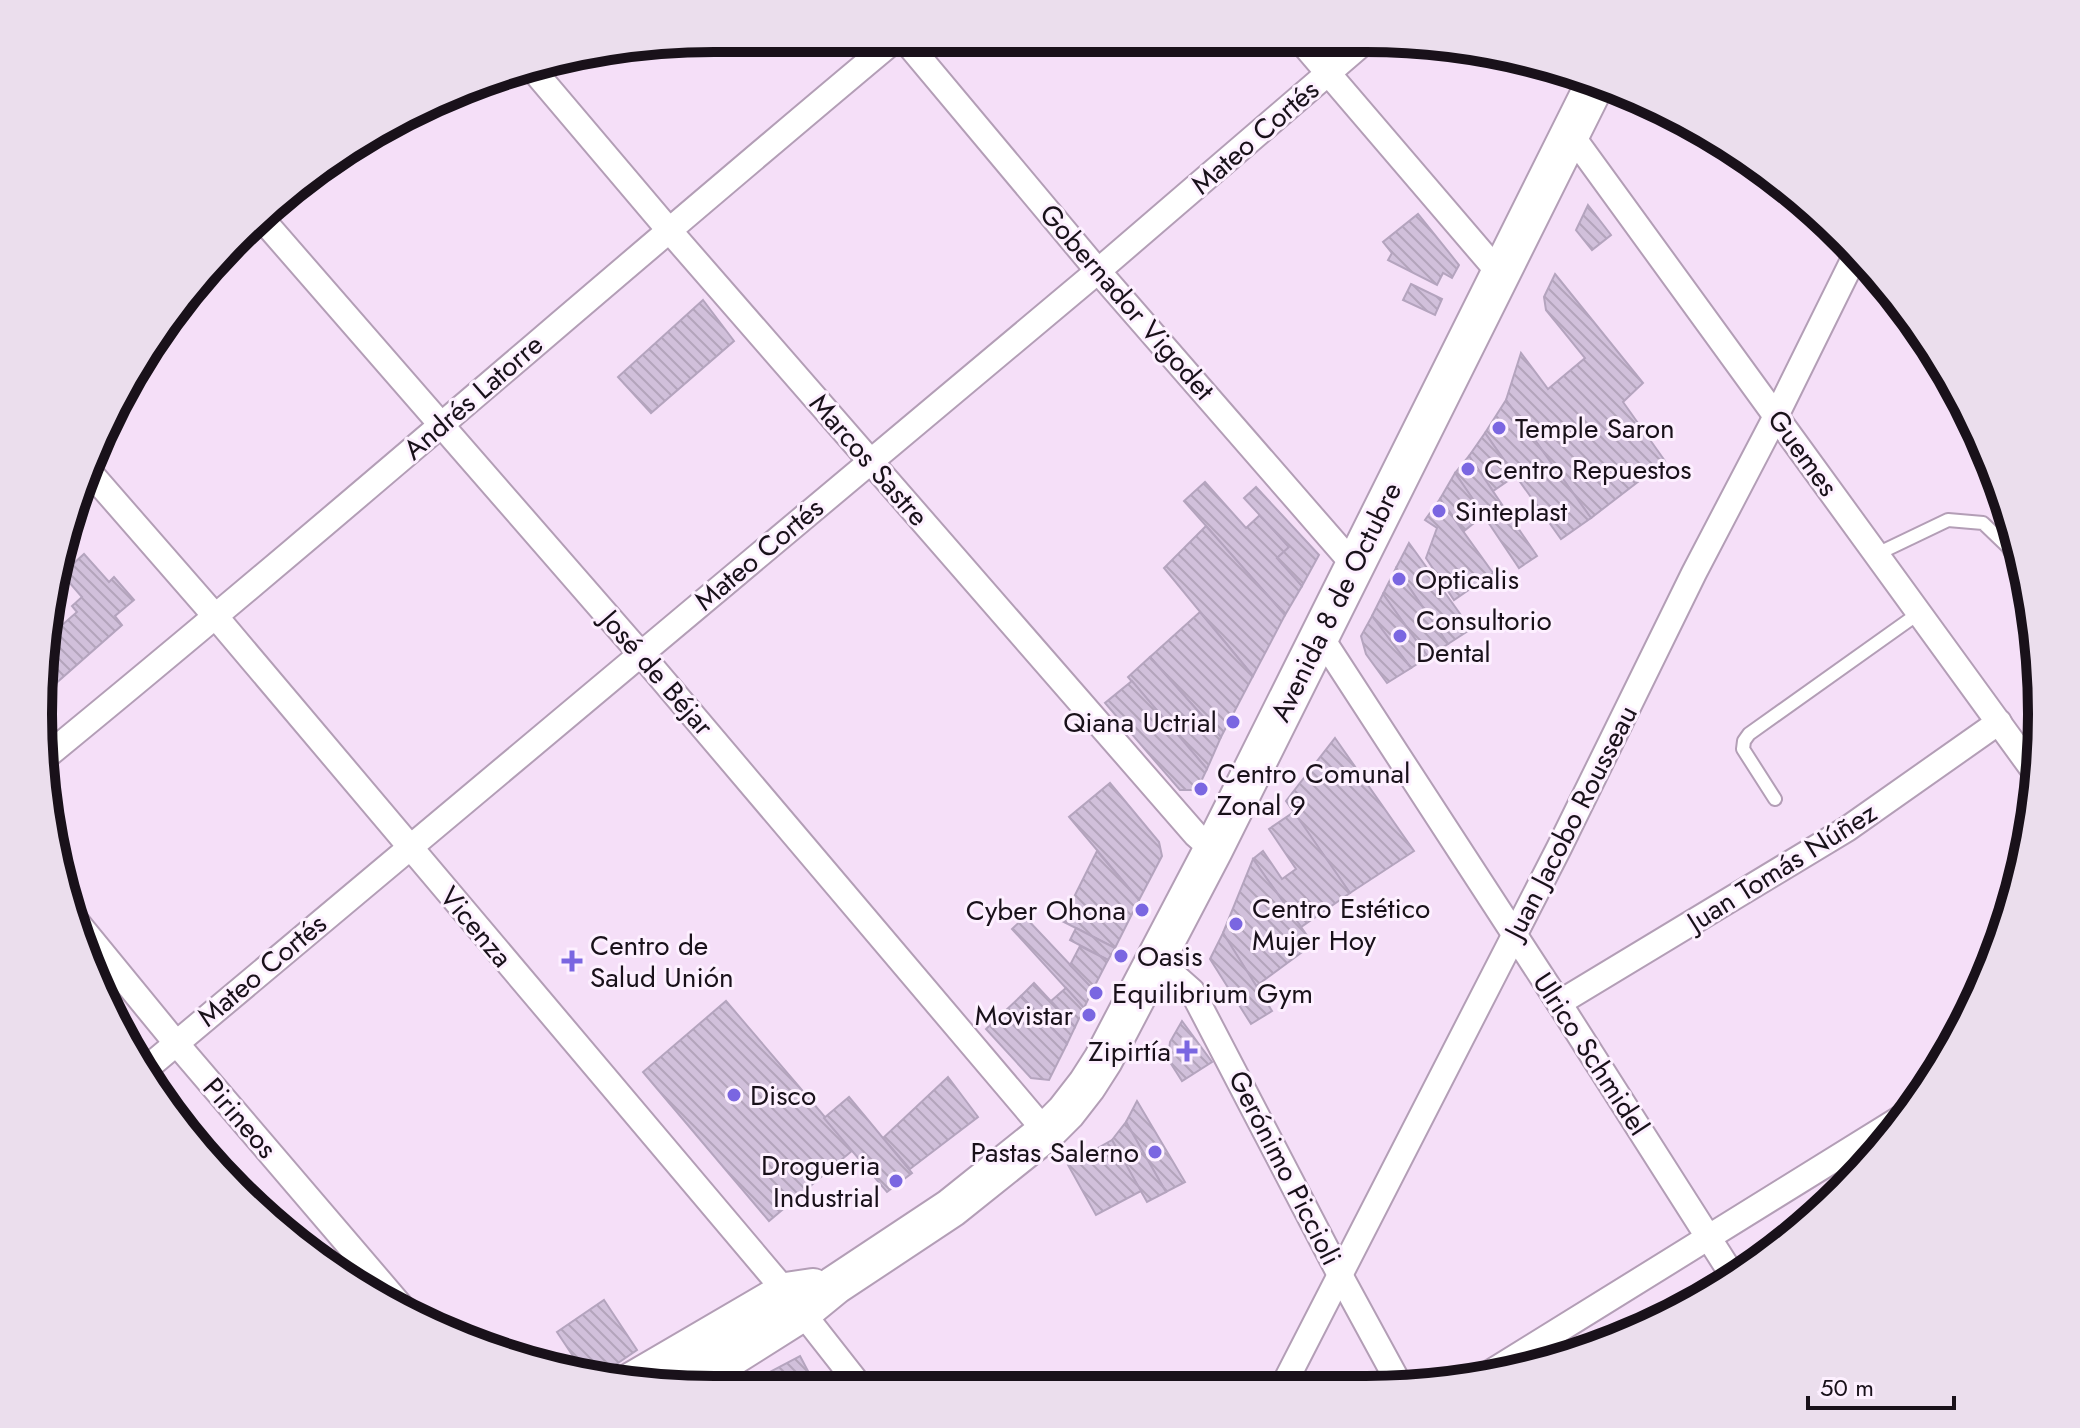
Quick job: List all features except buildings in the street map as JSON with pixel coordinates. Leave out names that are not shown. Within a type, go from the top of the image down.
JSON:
[{"type":"main road","name":"Avenida 8 de Octubre","points":[[651,1373],[835,1285],[951,1208],[1046,1132],[1087,1085],[1157,960],[1213,850],[1591,92]]},
{"type":"main road","name":"Avenida 8 de Octubre","points":[[698,1376],[794,1302]]},
{"type":"street","name":"Andrés Latorre","points":[[53,751],[216,617],[668,229],[880,52]]},
{"type":"street","name":"Gobernador Vigodet","points":[[915,52],[1098,271],[1353,564]]},
{"type":"street","points":[[1310,52],[1500,274]]},
{"type":"street","name":"Mateo Cortés","points":[[152,1063],[1098,271],[1353,52]]},
{"type":"street","name":"Marcos Sastre","points":[[539,76],[1196,835],[1213,850]]},
{"type":"street","name":"Guemes","points":[[1570,133],[2027,761]]},
{"type":"street","name":"José de Béjar","points":[[268,226],[640,653],[1046,1132]]},
{"type":"street","name":"Juan Jacobo Rousseau","points":[[1288,1376],[1514,936],[1851,264]]},
{"type":"street","name":"Vicenza","points":[[95,479],[216,617],[794,1302],[852,1376]]},
{"type":"street","name":"Ulrico Schmidel","points":[[1319,634],[1728,1268]]},
{"type":"street","name":"Juan Tomás Núñez","points":[[1559,1003],[1847,829],[1999,722]]},
{"type":"street","name":"Pirineos","points":[[92,940],[386,1289]]},
{"type":"street","name":"Gerónimo Piccioli","points":[[1157,960],[1192,991],[1395,1375]]},
{"type":"street","points":[[1513,1359],[1879,1132]]},
{"type":"lane","points":[[1877,554],[1948,520],[1983,523],[2005,544]]},
{"type":"lane","points":[[1775,799],[1743,749],[1749,734],[1919,613]]},
{"type":"place","name":"Temple Saron","points":[[1499,428]]},
{"type":"place","name":"Centro Repuestos","points":[[1468,469]]},
{"type":"place","name":"Sinteplast","points":[[1439,511]]},
{"type":"place","name":"Opticalis","points":[[1399,579]]},
{"type":"place","name":"Consultorio Dental","points":[[1400,636]]},
{"type":"place","name":"Qiana Uctrial","points":[[1233,722]]},
{"type":"place","name":"Centro Comunal Zonal 9","points":[[1201,789]]},
{"type":"place","name":"Cyber Ohona","points":[[1142,910]]},
{"type":"place","name":"Centro Estético Mujer Hoy","points":[[1236,924]]},
{"type":"place","name":"Oasis","points":[[1121,956]]},
{"type":"place","name":"Centro de Salud Unión","points":[[572,961]]},
{"type":"place","name":"Equilibrium Gym","points":[[1096,993]]},
{"type":"place","name":"Movistar","points":[[1089,1015]]},
{"type":"place","name":"Zipirtía","points":[[1187,1051]]},
{"type":"place","name":"Disco","points":[[734,1095]]},
{"type":"place","name":"Pastas Salerno","points":[[1155,1152]]},
{"type":"place","name":"Drogueria Industrial","points":[[896,1181]]}]
